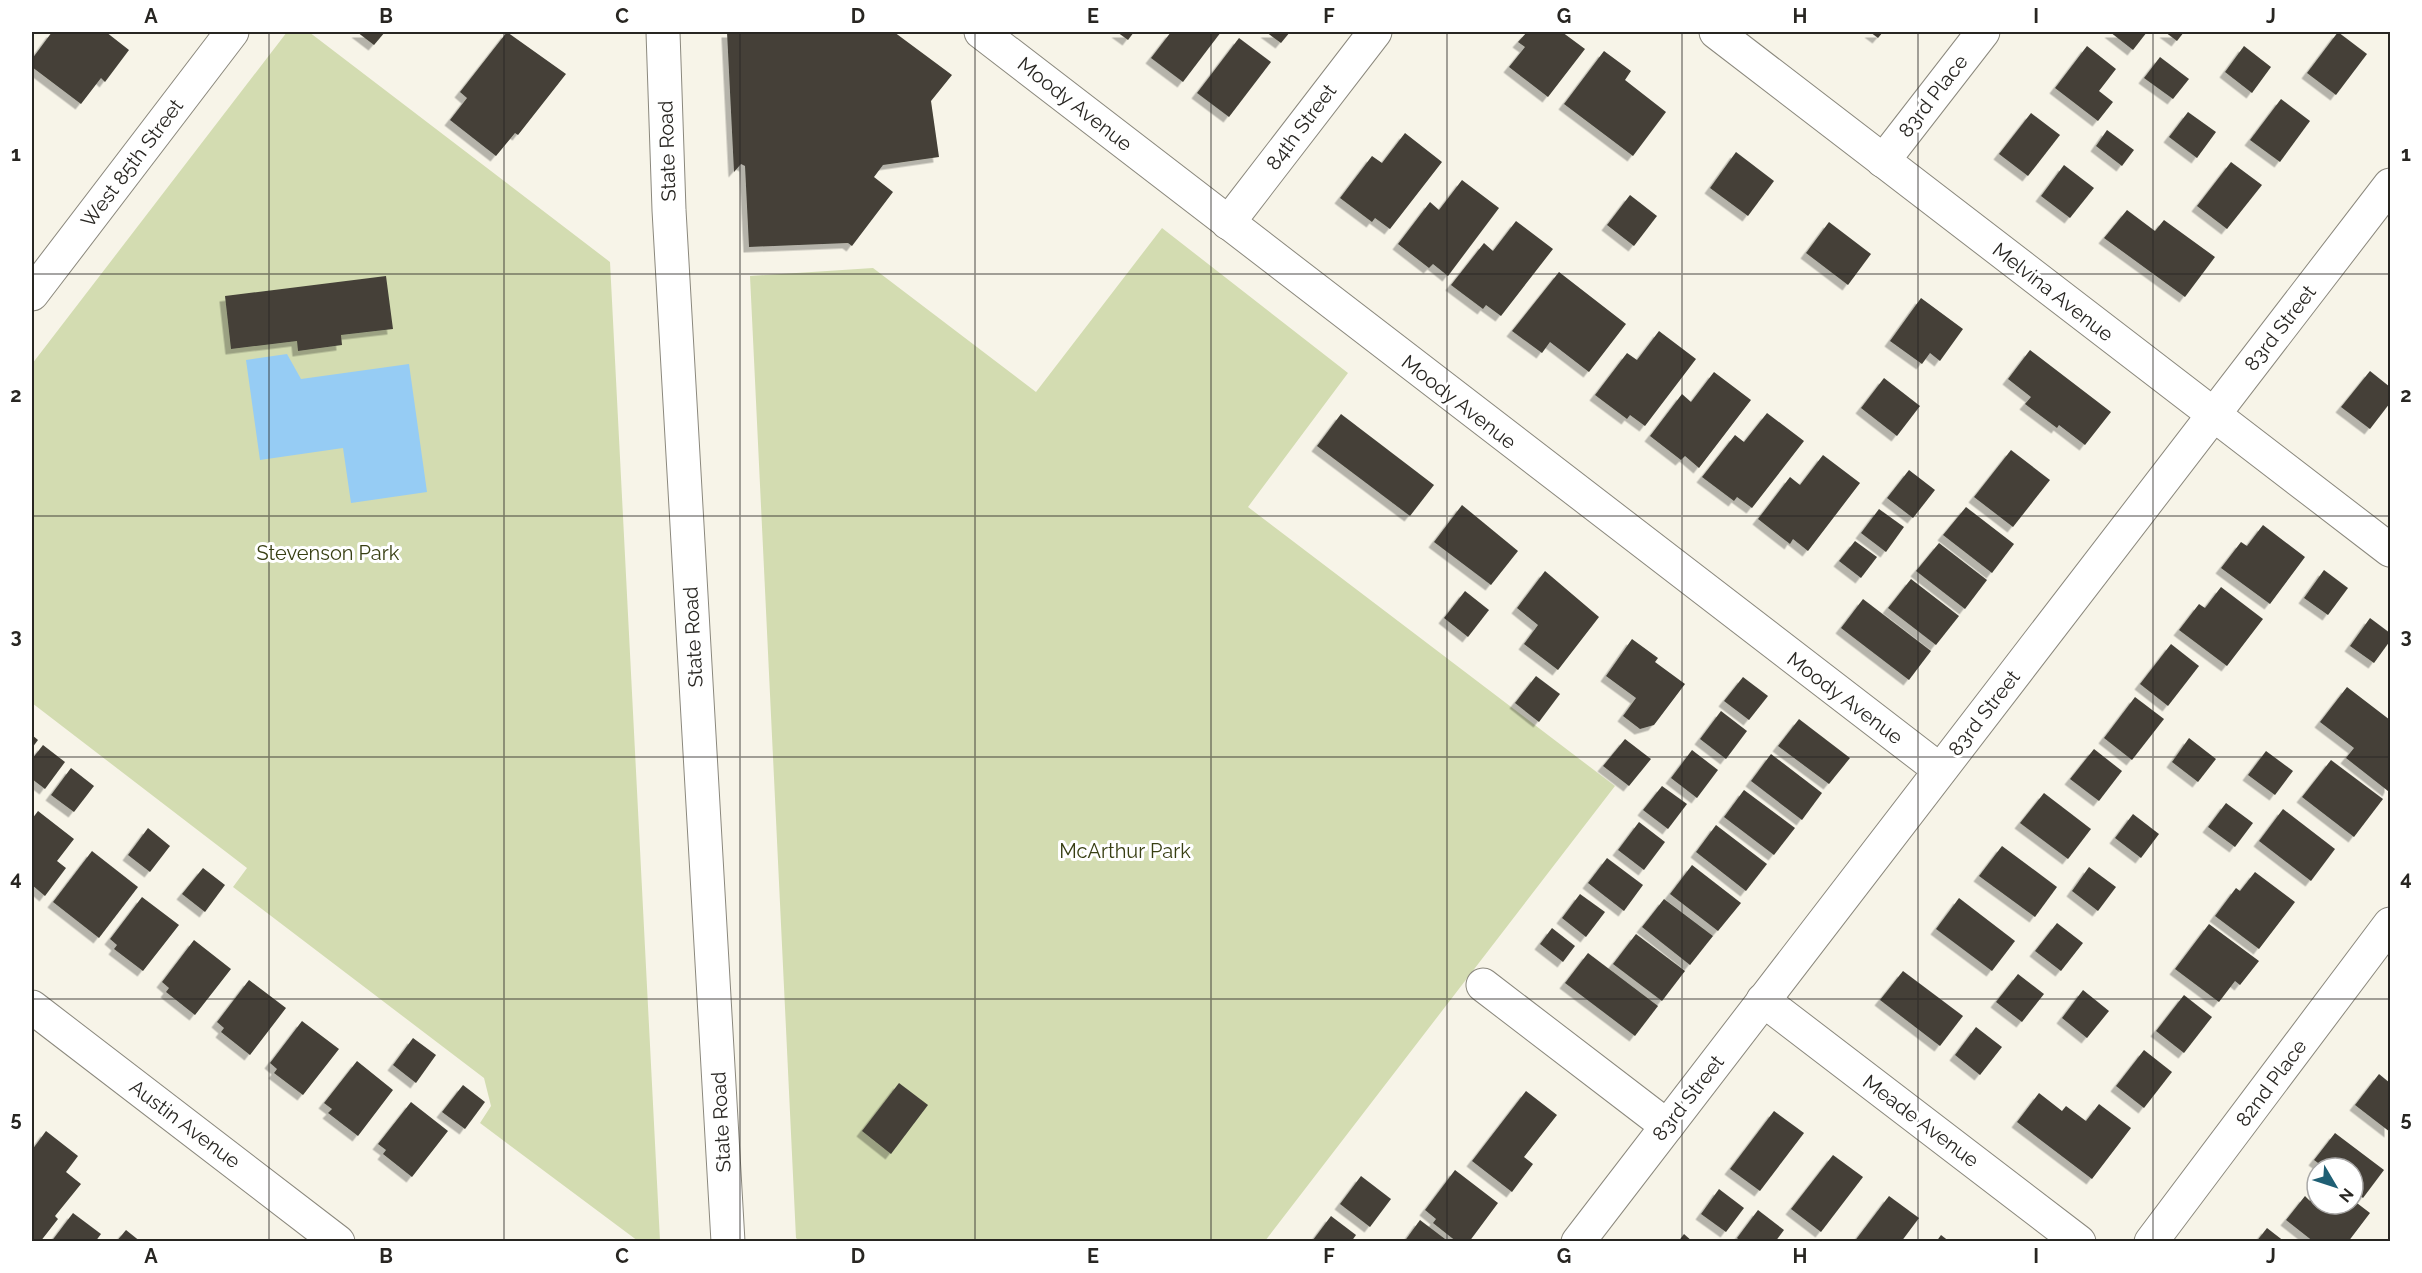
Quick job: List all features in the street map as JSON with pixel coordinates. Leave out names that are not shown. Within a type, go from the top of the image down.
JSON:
[{"type":"street","name":"West 85th Street","points":[[32,294],[232,32]]},
{"type":"street","name":"State Road","points":[[663,32],[668,199],[728,1242]]},
{"type":"street","name":"Moody Avenue","points":[[981,32],[1940,770]]},
{"type":"street","name":"84th Street","points":[[1228,224],[1375,32]]},
{"type":"street","name":"Melvina Avenue","points":[[1716,32],[2391,550]]},
{"type":"street","name":"83rd Place","points":[[1883,161],[1983,32]]},
{"type":"street","name":"83rd Street","points":[[1578,1242],[2391,185]]},
{"type":"street","name":"82nd Place","points":[[2151,1242],[2391,924]]},
{"type":"street","points":[[1484,985],[1667,1126]]},
{"type":"street","name":"Meade Avenue","points":[[1763,1000],[2079,1242]]},
{"type":"street","name":"Austin Avenue","points":[[32,1007],[338,1242]]},
{"type":"green space","name":"Stevenson Park","points":[[287,32],[309,32],[610,262],[660,1241],[638,1241],[480,1123],[491,1106],[484,1078],[233,887],[247,868],[32,703],[32,364]]},
{"type":"green space","name":"McArthur Park","points":[[1162,228],[1348,373],[1248,507],[1615,786],[1265,1241],[800,1242],[796,1238],[750,276],[873,268],[1036,392]]},
{"type":"water","points":[[287,354],[301,379],[409,364],[427,492],[351,503],[343,448],[260,460],[246,360]]},
{"type":"building","points":[[52,32],[106,32],[129,50],[105,82],[101,78],[81,104],[32,67],[32,59]]},
{"type":"building","points":[[357,32],[385,32],[374,45]]},
{"type":"building","points":[[507,32],[566,74],[518,135],[515,133],[496,156],[450,120],[467,98],[460,92]]},
{"type":"building","points":[[727,32],[894,32],[952,75],[931,101],[939,157],[883,165],[874,177],[893,192],[852,246],[848,243],[749,247],[745,166],[741,164],[734,172]]},
{"type":"building","points":[[1117,32],[1134,32],[1128,40]]},
{"type":"building","points":[[1171,32],[1221,32],[1183,82],[1151,58]]},
{"type":"building","points":[[1266,32],[1290,32],[1281,43]]},
{"type":"building","points":[[1527,32],[1562,32],[1585,49],[1548,97],[1509,67],[1525,47],[1518,42]]},
{"type":"building","points":[[1870,32],[1883,32],[1878,38]]},
{"type":"building","points":[[2110,32],[2147,32],[2133,50]]},
{"type":"building","points":[[2165,32],[2184,32],[2177,41]]},
{"type":"building","points":[[2338,32],[2367,54],[2336,95],[2307,73]]},
{"type":"building","points":[[1239,38],[1271,62],[1229,117],[1197,93]]},
{"type":"building","points":[[2087,46],[2116,69],[2099,91],[2113,102],[2098,121],[2055,88]]},
{"type":"building","points":[[2244,46],[2271,67],[2252,93],[2225,72]]},
{"type":"building","points":[[1604,51],[1631,71],[1625,80],[1666,112],[1633,156],[1564,104]]},
{"type":"building","points":[[2160,57],[2189,79],[2173,99],[2144,78]]},
{"type":"building","points":[[2281,99],[2310,121],[2280,162],[2250,140]]},
{"type":"building","points":[[2188,112],[2216,132],[2197,158],[2169,137]]},
{"type":"building","points":[[2031,113],[2060,135],[2028,176],[1999,154]]},
{"type":"building","points":[[2107,130],[2134,150],[2122,166],[2096,146]]},
{"type":"building","points":[[1405,133],[1442,162],[1390,229],[1375,218],[1372,222],[1340,198],[1372,156],[1382,163]]},
{"type":"building","points":[[1736,152],[1774,181],[1748,216],[1710,188]]},
{"type":"building","points":[[2231,162],[2262,185],[2227,229],[2197,206]]},
{"type":"building","points":[[2064,165],[2094,188],[2070,218],[2041,196]]},
{"type":"building","points":[[1462,180],[1499,208],[1448,276],[1433,264],[1429,268],[1398,244],[1430,202],[1439,210]]},
{"type":"building","points":[[1630,195],[1657,216],[1634,246],[1607,225]]},
{"type":"building","points":[[2127,210],[2155,231],[2164,220],[2215,257],[2185,297],[2104,238]]},
{"type":"building","points":[[1516,221],[1553,249],[1501,316],[1486,305],[1483,309],[1451,285],[1484,243],[1493,251]]},
{"type":"building","points":[[1829,222],[1871,254],[1848,285],[1806,253]]},
{"type":"building","points":[[1559,272],[1626,324],[1589,372],[1550,342],[1542,353],[1512,331]]},
{"type":"building","points":[[386,276],[393,329],[341,335],[342,345],[298,351],[297,341],[231,349],[225,296]]},
{"type":"building","points":[[1921,298],[1963,329],[1940,361],[1930,353],[1922,364],[1890,341]]},
{"type":"building","points":[[1659,331],[1696,359],[1645,426],[1630,415],[1627,419],[1595,395],[1627,353],[1637,360]]},
{"type":"building","points":[[2030,350],[2111,412],[2085,445],[2059,425],[2057,428],[2025,404],[2031,397],[2008,379]]},
{"type":"building","points":[[2370,371],[2390,387],[2390,403],[2370,429],[2341,407]]},
{"type":"building","points":[[1714,372],[1751,400],[1699,468],[1685,456],[1681,460],[1650,436],[1682,394],[1691,402]]},
{"type":"building","points":[[1884,378],[1920,406],[1897,436],[1861,408]]},
{"type":"building","points":[[1767,413],[1804,441],[1752,508],[1737,497],[1734,501],[1702,477],[1735,435],[1744,442]]},
{"type":"building","points":[[1341,414],[1434,485],[1410,516],[1317,446]]},
{"type":"building","points":[[2011,450],[2050,480],[2013,527],[1974,497]]},
{"type":"building","points":[[1823,455],[1860,483],[1808,551],[1793,539],[1790,544],[1758,519],[1790,477],[1800,485]]},
{"type":"building","points":[[1909,470],[1935,490],[1913,518],[1887,498]]},
{"type":"building","points":[[1462,505],[1518,551],[1491,585],[1434,542]]},
{"type":"building","points":[[1966,507],[2014,544],[1992,573],[1943,535]]},
{"type":"building","points":[[1879,509],[1904,527],[1886,552],[1861,533]]},
{"type":"building","points":[[2263,525],[2305,557],[2270,604],[2221,568],[2241,542],[2247,546]]},
{"type":"building","points":[[1855,541],[1877,557],[1861,578],[1839,561]]},
{"type":"building","points":[[1939,543],[1987,580],[1965,609],[1916,571]]},
{"type":"building","points":[[2324,570],[2348,588],[2328,615],[2304,598]]},
{"type":"building","points":[[1545,571],[1599,617],[1558,670],[1524,644],[1538,625],[1517,608]]},
{"type":"building","points":[[1911,579],[1959,616],[1936,645],[1888,608]]},
{"type":"building","points":[[2221,587],[2263,619],[2227,666],[2179,630],[2199,604],[2205,608]]},
{"type":"building","points":[[1465,591],[1489,610],[1468,637],[1444,618]]},
{"type":"building","points":[[1863,599],[1931,651],[1909,680],[1841,628]]},
{"type":"building","points":[[2370,618],[2390,633],[2390,641],[2374,663],[2350,646]]},
{"type":"building","points":[[1632,639],[1658,658],[1655,662],[1685,684],[1654,725],[1640,729],[1623,716],[1636,698],[1606,676]]},
{"type":"building","points":[[2171,644],[2199,666],[2168,706],[2140,684]]},
{"type":"building","points":[[1536,676],[1560,694],[1539,722],[1515,703]]},
{"type":"building","points":[[1743,677],[1768,696],[1749,720],[1724,701]]},
{"type":"building","points":[[2347,687],[2390,720],[2390,787],[2388,791],[2346,758],[2354,748],[2320,722]]},
{"type":"building","points":[[2135,697],[2164,719],[2132,760],[2104,738]]},
{"type":"building","points":[[1721,711],[1747,731],[1726,759],[1700,739]]},
{"type":"building","points":[[1799,719],[1850,758],[1829,784],[1778,746]]},
{"type":"building","points":[[32,735],[38,740],[32,748]]},
{"type":"building","points":[[2189,738],[2216,759],[2198,782],[2172,762]]},
{"type":"building","points":[[1625,739],[1651,759],[1629,786],[1603,766]]},
{"type":"building","points":[[43,745],[65,762],[45,789],[32,779],[32,759]]},
{"type":"building","points":[[2094,749],[2122,771],[2099,801],[2070,779]]},
{"type":"building","points":[[1692,750],[1718,770],[1697,798],[1671,778]]},
{"type":"building","points":[[2266,751],[2293,771],[2275,795],[2248,775]]},
{"type":"building","points":[[1771,754],[1822,793],[1802,820],[1751,781]]},
{"type":"building","points":[[2331,760],[2383,799],[2354,837],[2302,797]]},
{"type":"building","points":[[71,768],[94,786],[74,812],[51,795]]},
{"type":"building","points":[[1662,786],[1687,804],[1668,829],[1643,810]]},
{"type":"building","points":[[1744,790],[1795,828],[1774,855],[1724,817]]},
{"type":"building","points":[[2044,793],[2091,829],[2068,859],[2020,823]]},
{"type":"building","points":[[2226,803],[2253,823],[2235,847],[2208,827]]},
{"type":"building","points":[[2283,809],[2335,849],[2311,881],[2259,841]]},
{"type":"building","points":[[38,811],[74,839],[57,861],[66,868],[45,896],[32,885],[32,819]]},
{"type":"building","points":[[2133,814],[2159,834],[2141,858],[2115,838]]},
{"type":"building","points":[[1639,822],[1665,842],[1644,870],[1618,850]]},
{"type":"building","points":[[1716,825],[1767,864],[1746,891],[1696,852]]},
{"type":"building","points":[[148,828],[170,846],[150,872],[128,855]]},
{"type":"building","points":[[2002,846],[2057,887],[2035,917],[1979,876]]},
{"type":"building","points":[[92,851],[138,887],[99,938],[53,902]]},
{"type":"building","points":[[1607,858],[1643,885],[1624,911],[1588,883]]},
{"type":"building","points":[[1692,865],[1741,903],[1718,931],[1670,894]]},
{"type":"building","points":[[2089,867],[2116,887],[2098,911],[2072,891]]},
{"type":"building","points":[[203,868],[225,885],[205,912],[182,894]]},
{"type":"building","points":[[2255,872],[2295,902],[2259,949],[2215,916],[2236,888],[2240,891]]},
{"type":"building","points":[[1580,894],[1605,912],[1586,937],[1562,918]]},
{"type":"building","points":[[142,897],[179,925],[143,971],[114,949],[117,945],[110,939]]},
{"type":"building","points":[[1959,898],[2015,941],[1992,971],[1936,929]]},
{"type":"building","points":[[1664,899],[1713,936],[1690,965],[1642,927]]},
{"type":"building","points":[[2057,923],[2083,943],[2061,971],[2035,951]]},
{"type":"building","points":[[2209,924],[2259,961],[2240,985],[2235,981],[2219,1002],[2175,969]]},
{"type":"building","points":[[1552,928],[1575,946],[1563,962],[1540,944]]},
{"type":"building","points":[[1636,934],[1685,971],[1662,1001],[1613,964]]},
{"type":"building","points":[[194,940],[231,969],[195,1015],[166,992],[169,988],[162,982]]},
{"type":"building","points":[[1588,953],[1658,1006],[1635,1036],[1565,983]]},
{"type":"building","points":[[1903,971],[1963,1016],[1940,1046],[1880,1000]]},
{"type":"building","points":[[2018,974],[2044,994],[2022,1022],[1996,1002]]},
{"type":"building","points":[[249,980],[286,1008],[250,1055],[221,1032],[224,1028],[217,1022]]},
{"type":"building","points":[[2083,990],[2109,1011],[2087,1038],[2062,1018]]},
{"type":"building","points":[[2184,995],[2212,1017],[2184,1053],[2156,1031]]},
{"type":"building","points":[[302,1021],[339,1049],[303,1095],[274,1073],[277,1069],[270,1063]]},
{"type":"building","points":[[1976,1027],[2002,1047],[1980,1075],[1955,1055]]},
{"type":"building","points":[[413,1038],[436,1055],[416,1083],[393,1065]]},
{"type":"building","points":[[2144,1050],[2172,1072],[2144,1108],[2116,1086]]},
{"type":"building","points":[[357,1061],[393,1090],[358,1136],[328,1113],[332,1109],[324,1103]]},
{"type":"building","points":[[2379,1074],[2390,1083],[2390,1132],[2355,1105]]},
{"type":"building","points":[[899,1083],[928,1105],[891,1154],[862,1131]]},
{"type":"building","points":[[463,1085],[485,1102],[465,1129],[442,1112]]},
{"type":"building","points":[[1526,1091],[1557,1115],[1524,1157],[1533,1164],[1512,1192],[1472,1161]]},
{"type":"building","points":[[2039,1093],[2062,1111],[2066,1106],[2086,1121],[2099,1104],[2131,1128],[2092,1179],[2017,1122]]},
{"type":"building","points":[[411,1102],[448,1131],[412,1177],[383,1154],[386,1150],[378,1144]]},
{"type":"building","points":[[1774,1111],[1804,1133],[1760,1191],[1730,1169]]},
{"type":"building","points":[[46,1131],[78,1156],[66,1172],[81,1184],[55,1216],[58,1219],[40,1242],[32,1242],[32,1150]]},
{"type":"building","points":[[2335,1133],[2384,1170],[2365,1195],[2365,1156],[2317,1156]]},
{"type":"building","points":[[1833,1155],[1863,1177],[1821,1232],[1791,1209]]},
{"type":"building","points":[[1455,1170],[1498,1203],[1469,1242],[1457,1242],[1433,1223],[1436,1219],[1425,1210]]},
{"type":"building","points":[[1361,1176],[1391,1199],[1370,1227],[1340,1204]]},
{"type":"building","points":[[1719,1189],[1744,1208],[1726,1232],[1701,1214]]},
{"type":"building","points":[[1889,1196],[1919,1218],[1901,1242],[1854,1242]]},
{"type":"building","points":[[2305,1196],[2305,1216],[2365,1216],[2365,1209],[2370,1213],[2348,1242],[2314,1242],[2286,1220]]},
{"type":"building","points":[[1758,1210],[1784,1230],[1775,1242],[1741,1242],[1737,1238]]},
{"type":"building","points":[[73,1213],[101,1234],[95,1242],[51,1242]]},
{"type":"building","points":[[1331,1216],[1356,1235],[1351,1242],[1313,1240]]},
{"type":"building","points":[[1420,1220],[1449,1242],[1404,1242]]},
{"type":"building","points":[[2267,1228],[2285,1242],[2256,1242]]},
{"type":"building","points":[[126,1230],[141,1242],[116,1242]]},
{"type":"building","points":[[1684,1234],[1693,1242],[1678,1242]]},
{"type":"building","points":[[1941,1235],[1950,1242],[1936,1242]]}]
